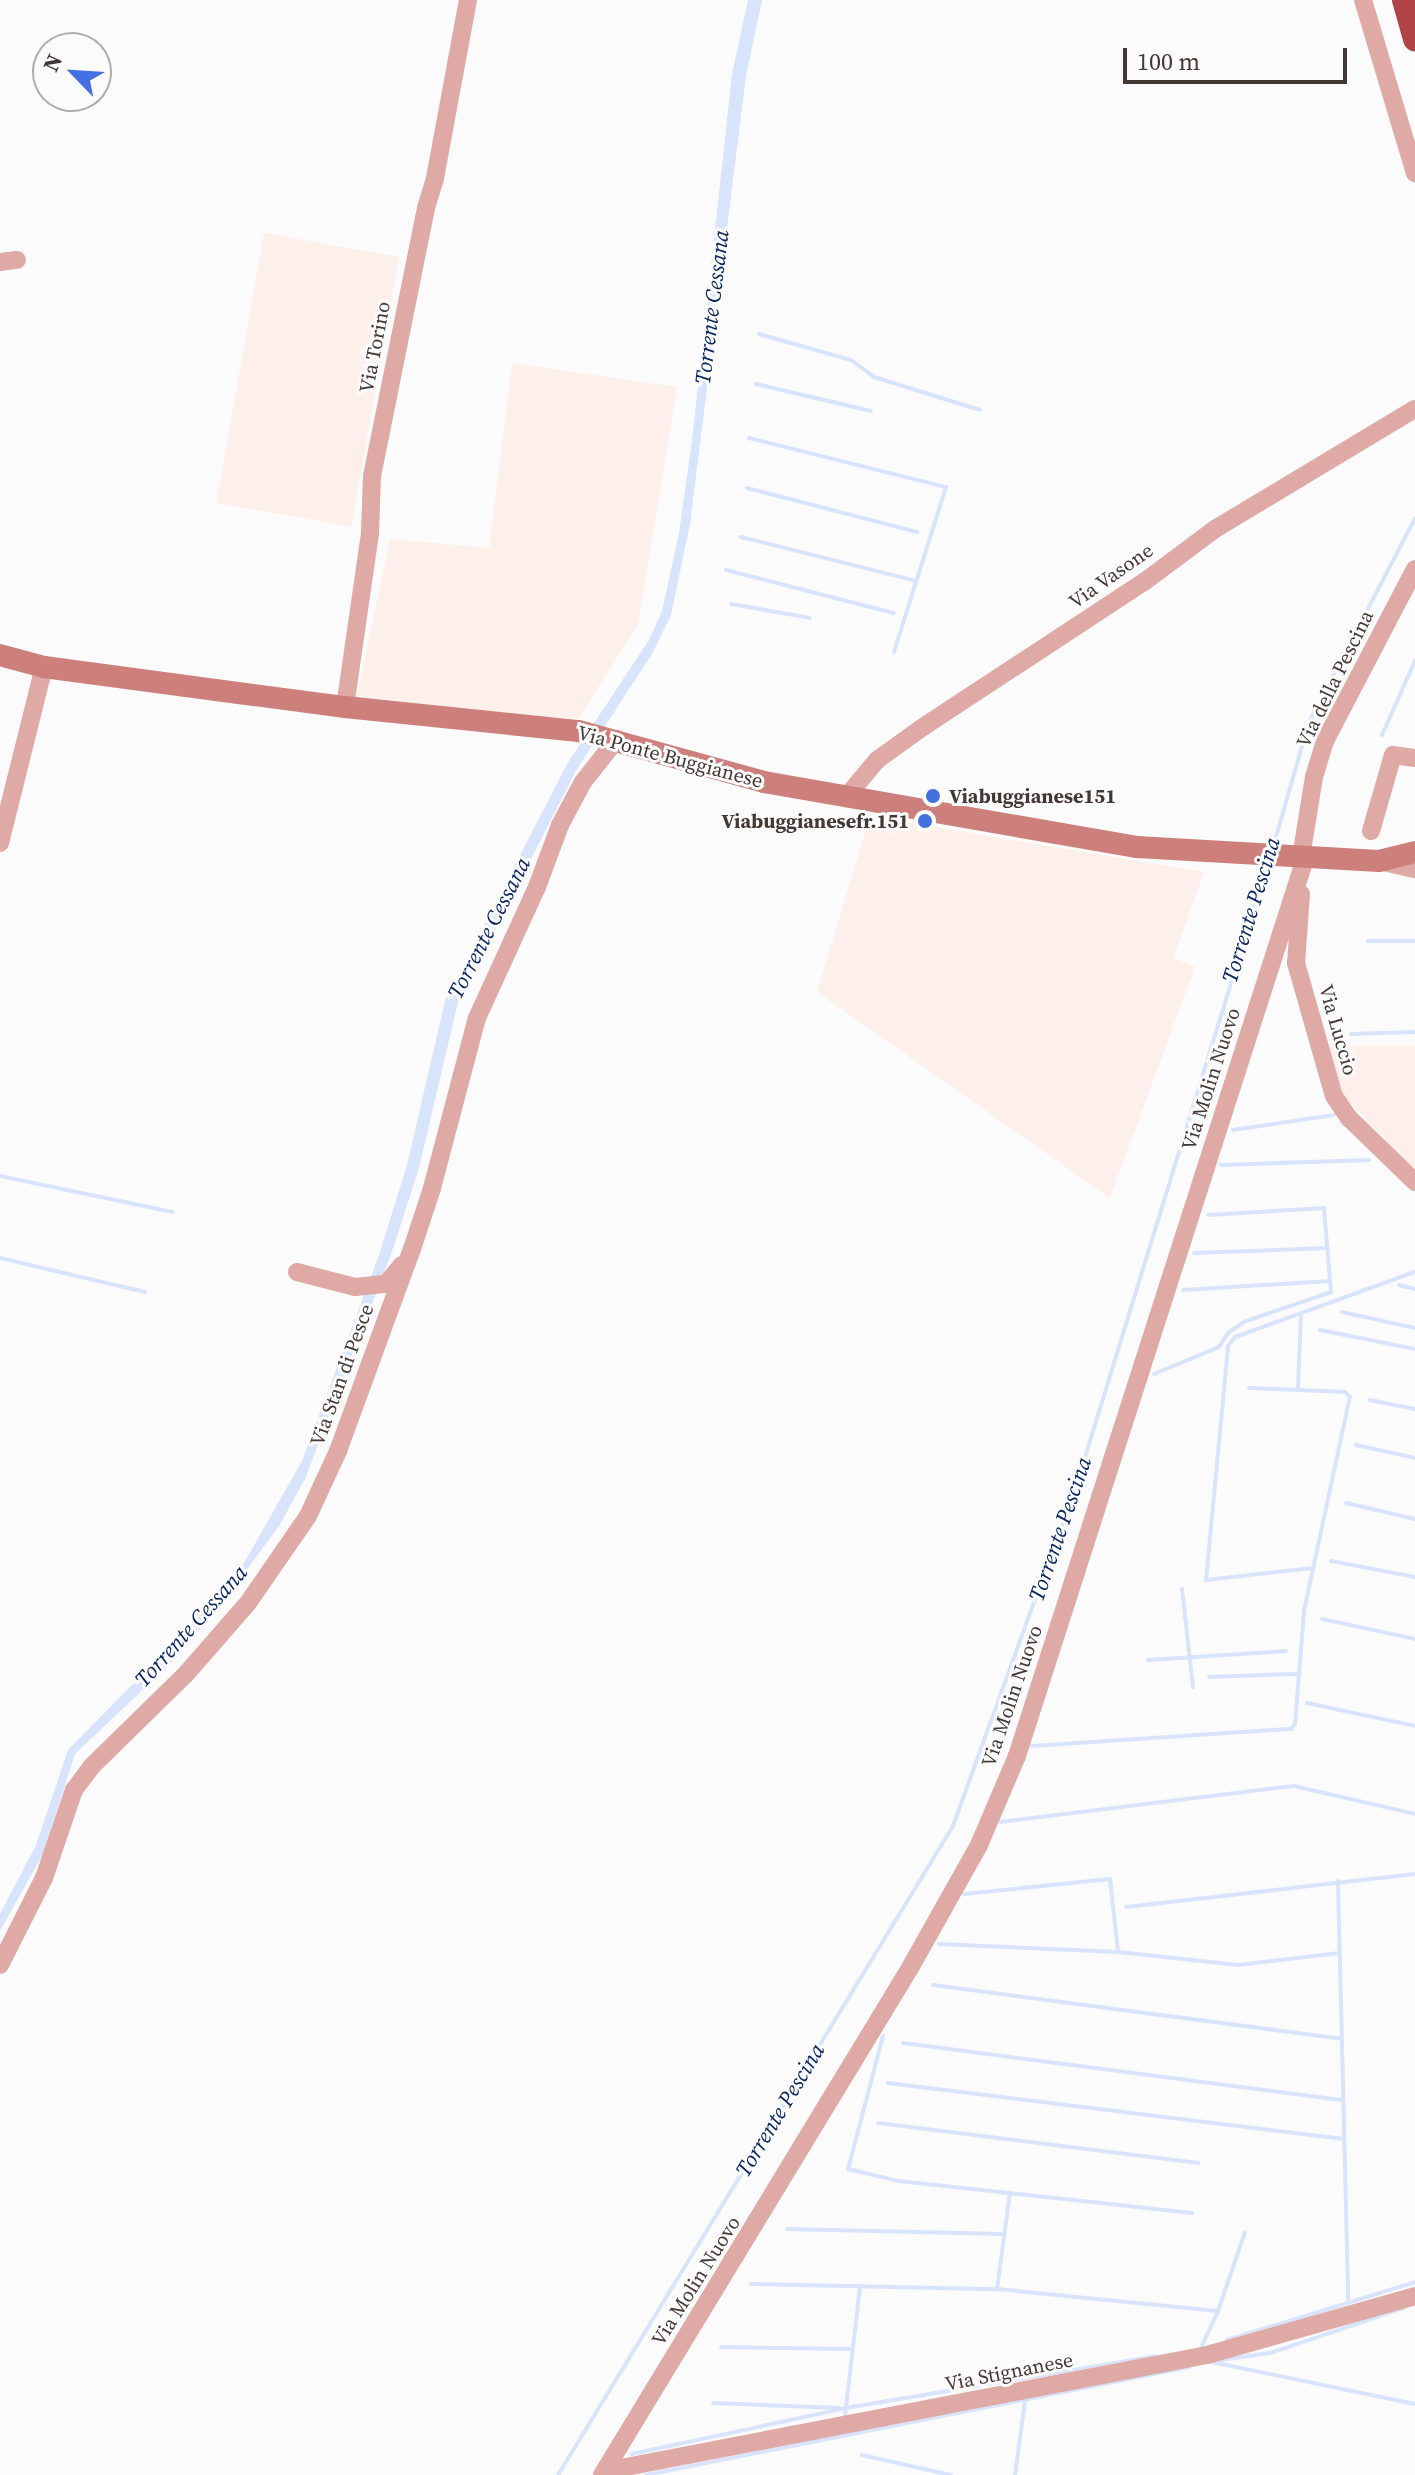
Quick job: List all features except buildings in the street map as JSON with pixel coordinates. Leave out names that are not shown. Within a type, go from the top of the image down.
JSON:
[{"type":"highway","points":[[1404,0],[1415,39]]},
{"type":"main road","name":"Via Ponte Buggianese","points":[[0,655],[44,667],[345,707],[579,731],[764,782],[1137,847],[1301,859],[1379,861],[1415,852]]},
{"type":"street","name":"Via Torino","points":[[345,707],[370,533],[372,476],[426,208],[438,163],[468,0]]},
{"type":"street","points":[[1363,0],[1415,173]]},
{"type":"street","name":"Via Vasone","points":[[847,796],[877,760],[923,727],[1144,582],[1215,529],[1415,409]]},
{"type":"street","name":"Via della Pescina","points":[[1301,859],[1314,777],[1325,741],[1415,569]]},
{"type":"street","points":[[0,843],[6,786],[44,667]]},
{"type":"street","name":"Via Stan di Pesce","points":[[0,1965],[44,1878],[74,1790],[92,1766],[186,1674],[248,1603],[295,1539],[338,1451],[412,1249],[432,1188],[477,1018],[537,887],[560,825],[611,738]]},
{"type":"street","points":[[1371,831],[1393,755],[1415,758]]},
{"type":"street","name":"Via Luccio","points":[[1301,859],[1296,963],[1334,1096],[1349,1118],[1415,1182]]},
{"type":"street","name":"Via Molin Nuovo","points":[[604,2473],[910,1968],[979,1845],[1017,1756],[1301,859]]},
{"type":"street","points":[[1379,861],[1415,869]]},
{"type":"street","points":[[297,1272],[355,1287],[383,1285],[393,1278],[412,1249]]},
{"type":"street","name":"Via Stignanese","points":[[604,2473],[1207,2355],[1415,2296]]},
{"type":"shaded area","points":[[264,233],[399,257],[351,527],[216,503]]},
{"type":"shaded area","points":[[512,363],[677,387],[638,625],[576,722],[357,696],[390,539],[489,548]]},
{"type":"shaded area","points":[[870,816],[1204,872],[1173,958],[1195,967],[1110,1198],[817,992]]},
{"type":"shaded area","points":[[1327,1046],[1415,1046],[1415,1172],[1345,1097]]},
{"type":"water","name":"Torrente Cessana","points":[[748,0],[762,0],[746,76],[690,524],[671,615],[652,654],[577,769],[458,1002],[419,1168],[393,1249],[305,1479],[279,1526],[224,1601],[170,1664],[75,1754],[43,1854],[0,1931],[0,1914],[36,1845],[68,1750],[217,1598],[244,1563],[302,1461],[379,1255],[407,1165],[445,1001],[567,764],[649,640],[662,611],[679,533],[692,441],[732,74]]},
{"type":"waterway","points":[[759,334],[851,360],[874,377],[980,410]]},
{"type":"waterway","points":[[756,384],[871,411]]},
{"type":"waterway","points":[[749,438],[946,487],[894,652]]},
{"type":"waterway","points":[[747,488],[917,532]]},
{"type":"waterway","name":"Torrente Pescina","points":[[1273,847],[1309,722],[1415,518]]},
{"type":"waterway","points":[[741,537],[916,581]]},
{"type":"waterway","points":[[726,570],[894,613]]},
{"type":"waterway","points":[[731,604],[810,618]]},
{"type":"waterway","points":[[1382,735],[1415,661]]},
{"type":"waterway","name":"Torrente Pescina","points":[[558,2475],[953,1826],[1078,1480],[1268,863]]},
{"type":"waterway","points":[[1368,941],[1415,941]]},
{"type":"waterway","points":[[1351,1034],[1415,1032]]},
{"type":"waterway","points":[[1233,1130],[1334,1115]]},
{"type":"waterway","points":[[1221,1165],[1369,1160]]},
{"type":"waterway","points":[[0,1176],[172,1212]]},
{"type":"waterway","points":[[1154,1374],[1219,1347],[1228,1333],[1246,1321],[1331,1292],[1324,1208],[1208,1215]]},
{"type":"waterway","points":[[1194,1253],[1328,1248]]},
{"type":"waterway","points":[[0,1258],[145,1292]]},
{"type":"waterway","points":[[1313,1568],[1206,1580],[1228,1346],[1235,1337],[1415,1272]]},
{"type":"waterway","points":[[1183,1290],[1330,1281]]},
{"type":"waterway","points":[[1399,1285],[1415,1289]]},
{"type":"waterway","points":[[1342,1312],[1415,1328]]},
{"type":"waterway","points":[[1298,1388],[1301,1313]]},
{"type":"waterway","points":[[1320,1330],[1415,1349]]},
{"type":"waterway","points":[[1032,1746],[1291,1729],[1295,1724],[1304,1611],[1350,1397],[1345,1392],[1249,1388]]},
{"type":"waterway","points":[[1370,1400],[1415,1409]]},
{"type":"waterway","points":[[1356,1445],[1415,1458]]},
{"type":"waterway","points":[[1346,1503],[1415,1519]]},
{"type":"waterway","points":[[1331,1561],[1415,1577]]},
{"type":"waterway","points":[[1182,1589],[1193,1687]]},
{"type":"waterway","points":[[1322,1619],[1415,1639]]},
{"type":"waterway","points":[[1148,1660],[1286,1651]]},
{"type":"waterway","points":[[1209,1677],[1297,1674]]},
{"type":"waterway","points":[[1307,1703],[1415,1726]]},
{"type":"waterway","points":[[1000,1822],[1294,1786],[1415,1814]]},
{"type":"waterway","points":[[1126,1907],[1415,1874]]},
{"type":"waterway","points":[[964,1894],[1110,1879],[1118,1952]]},
{"type":"waterway","points":[[1338,1881],[1348,2303]]},
{"type":"waterway","points":[[939,1944],[1118,1952],[1238,1965],[1339,1953]]},
{"type":"waterway","points":[[933,1985],[1341,2039]]},
{"type":"waterway","points":[[883,2036],[848,2169],[898,2181],[1192,2213]]},
{"type":"waterway","points":[[903,2043],[1343,2100]]},
{"type":"waterway","points":[[888,2083],[1344,2139]]},
{"type":"waterway","points":[[878,2123],[1199,2163]]},
{"type":"waterway","points":[[997,2289],[1010,2193]]},
{"type":"waterway","points":[[787,2229],[1003,2234]]},
{"type":"waterway","points":[[1201,2348],[1218,2311],[1245,2232]]},
{"type":"waterway","points":[[1227,2340],[1415,2282]]},
{"type":"waterway","points":[[751,2284],[997,2289],[1218,2311]]},
{"type":"waterway","points":[[845,2416],[860,2286]]},
{"type":"waterway","points":[[1221,2360],[1270,2353],[1404,2308]]},
{"type":"waterway","points":[[721,2347],[853,2349]]},
{"type":"waterway","points":[[632,2454],[846,2408],[1156,2356]]},
{"type":"waterway","points":[[1212,2362],[1415,2404]]},
{"type":"waterway","points":[[646,2475],[1189,2367]]},
{"type":"waterway","points":[[1015,2475],[1025,2401]]},
{"type":"waterway","points":[[713,2403],[839,2408]]},
{"type":"waterway","points":[[862,2455],[951,2475]]},
{"type":"place","name":"Viabuggianese151","points":[[933,796]]},
{"type":"place","name":"Viabuggianesefr.151","points":[[925,821]]}]
